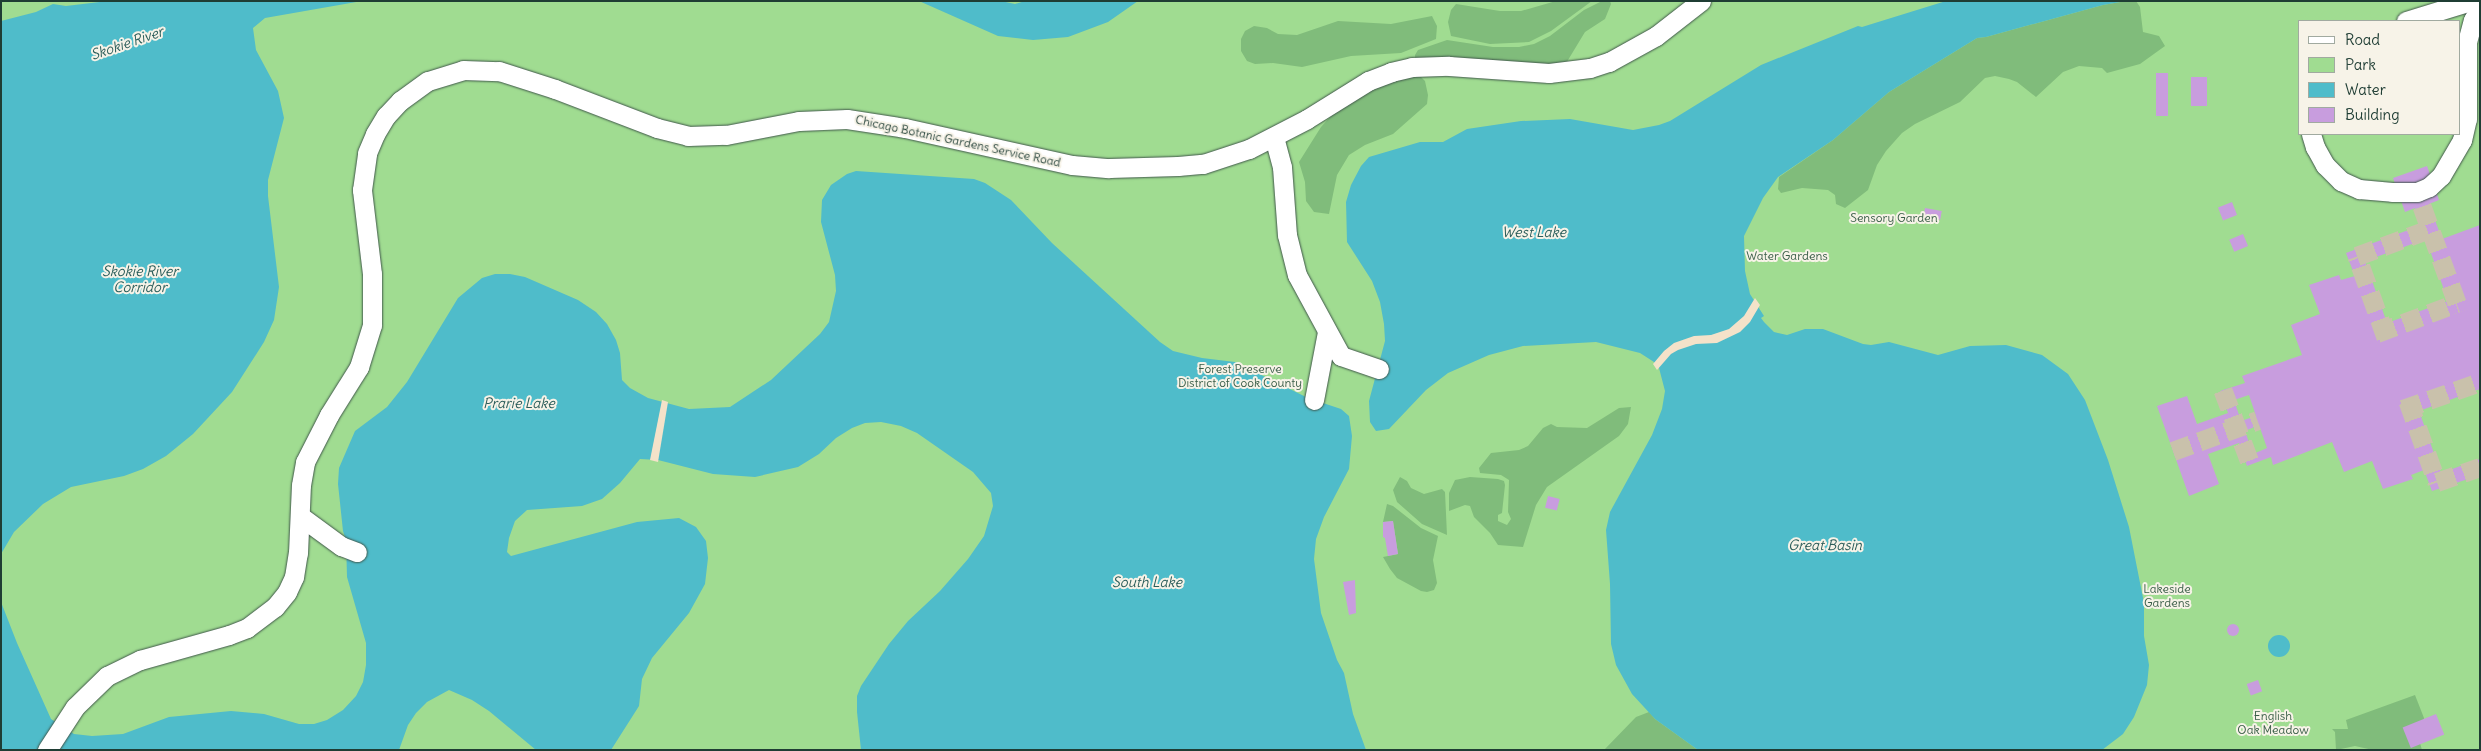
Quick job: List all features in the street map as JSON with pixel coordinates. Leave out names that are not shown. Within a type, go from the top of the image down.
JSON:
[{"type":"lane","name":"Chicago Botanic Gardens Service Road","points":[[47,750],[90,690],[121,667],[247,628],[268,613],[287,592],[294,577],[305,462],[329,415],[359,367],[372,325],[372,274],[362,190],[363,172],[375,134],[386,116],[400,101],[428,81],[463,70],[499,71],[555,89],[657,128],[688,136],[726,136],[799,122],[847,119],[905,128],[1072,164],[1110,168],[1144,168],[1203,164],[1249,149],[1274,137],[1368,82],[1391,72],[1412,67],[1449,66],[1550,73],[1590,68],[1608,62],[1656,36],[1701,1]]},
{"type":"lane","points":[[2409,20],[2471,1]]},
{"type":"lane","points":[[2310,135],[2325,165],[2341,181],[2360,189],[2417,192],[2429,187],[2440,176],[2462,140],[2467,120],[2463,89],[2467,42],[2473,20],[2480,8]]},
{"type":"lane","points":[[1274,137],[1282,167],[1291,257],[1297,275],[1340,356],[1379,369]]},
{"type":"lane","points":[[1314,400],[1327,332]]},
{"type":"lane","points":[[300,516],[341,546],[357,552]]},
{"type":"green space","name":"Forest Preserve District of Cook County","points":[[1,1],[2480,1],[2480,750],[1,750]]},
{"type":"green space","points":[[1556,1],[1592,1],[1551,31],[1529,42],[1490,44],[1451,36],[1448,22],[1451,10],[1456,4],[1500,11],[1521,11]]},
{"type":"green space","points":[[1602,1],[1610,1],[1611,4],[1605,19],[1585,32],[1565,65],[1415,60],[1418,50],[1447,40],[1493,47],[1519,47],[1534,44],[1550,36],[1584,10]]},
{"type":"green space","points":[[2136,1],[2140,7],[2143,32],[2159,36],[2165,46],[2140,64],[2107,73],[2102,68],[2079,66],[2063,72],[2036,97],[2017,82],[2009,79],[1995,76],[1985,78],[1960,102],[1915,124],[1902,133],[1886,151],[1877,165],[1868,190],[1845,208],[1836,204],[1835,195],[1828,190],[1802,188],[1781,193],[1778,189],[1779,177],[1833,140],[1889,92],[1977,38],[2103,5]]},
{"type":"green space","points":[[1432,16],[1437,26],[1436,39],[1401,53],[1351,56],[1302,67],[1273,63],[1255,64],[1247,61],[1241,51],[1241,39],[1245,31],[1254,26],[1267,28],[1278,34],[1297,35],[1338,21],[1391,24]]},
{"type":"green space","points":[[1419,75],[1425,81],[1428,95],[1427,104],[1393,134],[1365,145],[1349,155],[1337,175],[1329,214],[1314,212],[1306,201],[1305,182],[1299,162],[1321,127],[1341,105],[1370,88],[1404,76]]},
{"type":"green space","points":[[1631,407],[1628,424],[1619,436],[1547,487],[1536,505],[1523,547],[1498,545],[1490,533],[1474,517],[1470,506],[1465,505],[1449,511],[1449,493],[1455,480],[1470,477],[1498,479],[1504,481],[1505,485],[1502,513],[1498,515],[1498,521],[1507,525],[1511,519],[1508,512],[1509,480],[1501,475],[1480,473],[1479,468],[1491,453],[1519,450],[1528,446],[1543,428],[1551,424],[1557,427],[1587,428],[1619,408]]},
{"type":"green space","points":[[1400,477],[1407,481],[1411,488],[1424,494],[1442,489],[1445,492],[1447,535],[1422,524],[1397,502],[1393,490]]},
{"type":"green space","points":[[1387,504],[1393,506],[1421,528],[1438,536],[1433,560],[1437,583],[1434,590],[1421,591],[1397,578],[1383,557],[1398,554],[1393,521],[1383,522]]},
{"type":"green space","points":[[2415,695],[2424,718],[2420,743],[2422,750],[2373,750],[2355,746],[2336,750],[2335,732],[2332,729],[2348,729],[2346,720]]},
{"type":"green space","points":[[1649,712],[1655,719],[1698,750],[1604,750],[1636,717]]},
{"type":"water","name":"Skokie River Corridor","points":[[108,1],[362,1],[265,18],[253,28],[256,50],[278,91],[284,118],[268,180],[268,196],[279,287],[274,320],[264,342],[232,392],[193,434],[166,456],[143,469],[124,476],[71,487],[43,504],[14,532],[1,554],[1,21],[36,12],[53,4],[66,6]]},
{"type":"water","points":[[919,1],[1001,1],[1015,4],[1025,1],[1138,1],[1108,22],[1068,37],[1033,40],[998,36]]},
{"type":"water","name":"Great Basin","points":[[1946,1],[2126,1],[2103,5],[1977,38],[1889,92],[1833,140],[1778,177],[1763,198],[1744,236],[1745,271],[1750,294],[1764,316],[1761,318],[1774,332],[1787,335],[1805,329],[1823,329],[1863,344],[1871,345],[1889,342],[1938,355],[1970,346],[2006,345],[2042,355],[2068,374],[2085,400],[2108,460],[2129,527],[2144,603],[2144,636],[2149,665],[2147,685],[2134,717],[2123,734],[2102,750],[1698,750],[1655,719],[1632,694],[1616,665],[1611,644],[1610,584],[1606,530],[1610,512],[1652,435],[1662,409],[1665,391],[1659,368],[1654,362],[1640,353],[1596,342],[1523,346],[1489,355],[1448,373],[1426,390],[1389,429],[1376,431],[1370,422],[1369,401],[1385,341],[1384,324],[1380,302],[1372,281],[1347,242],[1346,202],[1351,185],[1361,166],[1369,157],[1420,142],[1443,142],[1467,129],[1521,121],[1570,119],[1633,130],[1659,125],[1670,121],[1761,65],[1858,26],[1862,27]]},
{"type":"water","name":"South Lake","points":[[856,171],[974,179],[985,183],[1011,200],[1052,243],[1160,342],[1173,351],[1202,358],[1235,362],[1308,398],[1341,409],[1349,416],[1352,436],[1349,469],[1324,517],[1316,539],[1314,559],[1321,613],[1337,660],[1344,673],[1353,714],[1366,750],[861,750],[857,696],[861,686],[889,644],[908,621],[940,591],[968,559],[984,536],[993,506],[991,493],[973,472],[917,433],[901,426],[881,422],[865,423],[852,428],[836,438],[819,454],[798,467],[755,477],[713,474],[658,460],[640,459],[620,483],[602,499],[582,506],[527,510],[515,521],[509,538],[507,552],[511,556],[637,522],[679,518],[696,527],[706,541],[708,558],[705,584],[689,613],[652,658],[642,679],[639,706],[611,750],[536,750],[489,711],[472,700],[449,690],[427,702],[416,713],[408,725],[399,750],[1,750],[1,602],[51,719],[74,734],[92,736],[123,734],[169,717],[231,711],[264,714],[299,724],[314,724],[327,720],[343,710],[356,696],[363,682],[366,665],[366,643],[347,577],[346,540],[343,531],[338,484],[339,468],[355,431],[387,407],[407,382],[458,298],[482,278],[495,274],[525,277],[578,300],[596,312],[607,324],[616,340],[620,353],[622,380],[630,388],[648,398],[689,409],[730,407],[771,380],[820,334],[829,322],[836,291],[835,275],[821,222],[822,200],[831,185],[847,174]]},
{"type":"water","points":[[2279,635],[2287,638],[2290,646],[2287,654],[2279,657],[2271,654],[2268,646],[2271,638]]},
{"type":"pier","points":[[1755,298],[1760,305],[1750,322],[1740,332],[1717,343],[1696,344],[1678,350],[1671,354],[1657,370],[1653,364],[1674,343],[1694,336],[1711,335],[1729,329],[1744,316]]},
{"type":"pier","points":[[662,400],[668,402],[658,462],[650,460]]},
{"type":"building","points":[[2156,73],[2168,73],[2168,116],[2156,116]]},
{"type":"building","points":[[2191,77],[2207,77],[2207,106],[2191,106]]},
{"type":"building","points":[[2427,166],[2439,200],[2429,204],[2442,239],[2480,225],[2480,389],[2419,411],[2441,473],[2480,459],[2480,475],[2432,491],[2424,470],[2411,475],[2413,479],[2383,489],[2372,461],[2344,472],[2332,442],[2273,465],[2271,457],[2247,466],[2239,443],[2208,454],[2219,484],[2189,496],[2157,406],[2187,396],[2197,424],[2228,413],[2220,391],[2245,383],[2242,376],[2302,355],[2291,325],[2320,314],[2309,285],[2339,275],[2341,280],[2355,276],[2346,253],[2422,225],[2415,208],[2405,212],[2393,178]],"holes":[[[2426,239],[2448,301],[2387,323],[2365,261]],[[2249,395],[2256,416],[2241,421],[2234,400]],[[2259,425],[2267,448],[2253,454],[2245,431]]]},
{"type":"building","points":[[2232,202],[2237,215],[2223,220],[2218,207]]},
{"type":"building","points":[[1925,208],[1942,211],[1940,220],[1923,217]]},
{"type":"building","points":[[2243,234],[2248,246],[2234,252],[2229,240]]},
{"type":"building","points":[[1548,496],[1560,499],[1557,511],[1545,508]]},
{"type":"building","points":[[1393,521],[1398,554],[1388,556],[1385,538],[1383,537],[1383,522]]},
{"type":"building","points":[[1355,580],[1356,613],[1349,615],[1343,582]]},
{"type":"building","points":[[2235,624],[2238,625],[2238,635],[2231,636],[2228,635],[2227,628],[2228,625]]},
{"type":"building","points":[[2258,680],[2262,691],[2251,695],[2247,684]]},
{"type":"building","points":[[2436,714],[2444,734],[2411,748],[2403,727]]},
{"type":"tunnel","points":[[2422,206],[2460,311]]},
{"type":"tunnel","points":[[2386,337],[2357,256],[2430,229]]},
{"type":"tunnel","points":[[2377,333],[2457,303]]},
{"type":"tunnel","points":[[2403,409],[2480,382]]},
{"type":"tunnel","points":[[2223,390],[2251,465]]},
{"type":"tunnel","points":[[2408,401],[2437,482],[2480,467]]},
{"type":"tunnel","points":[[2173,451],[2258,420]]},
{"type":"water label","name":"Skokie River","points":[[127,43]]},
{"type":"water label","name":"West Lake","points":[[1534,232]]},
{"type":"water label","name":"Prarie Lake","points":[[519,403]]},
{"type":"park label","name":"Sensory Garden","points":[[1894,218]]},
{"type":"park label","name":"Water Gardens","points":[[1787,256]]},
{"type":"park label","name":"Lakeside Gardens","points":[[2167,596]]},
{"type":"park label","name":"English Oak Meadow","points":[[2273,723]]}]
